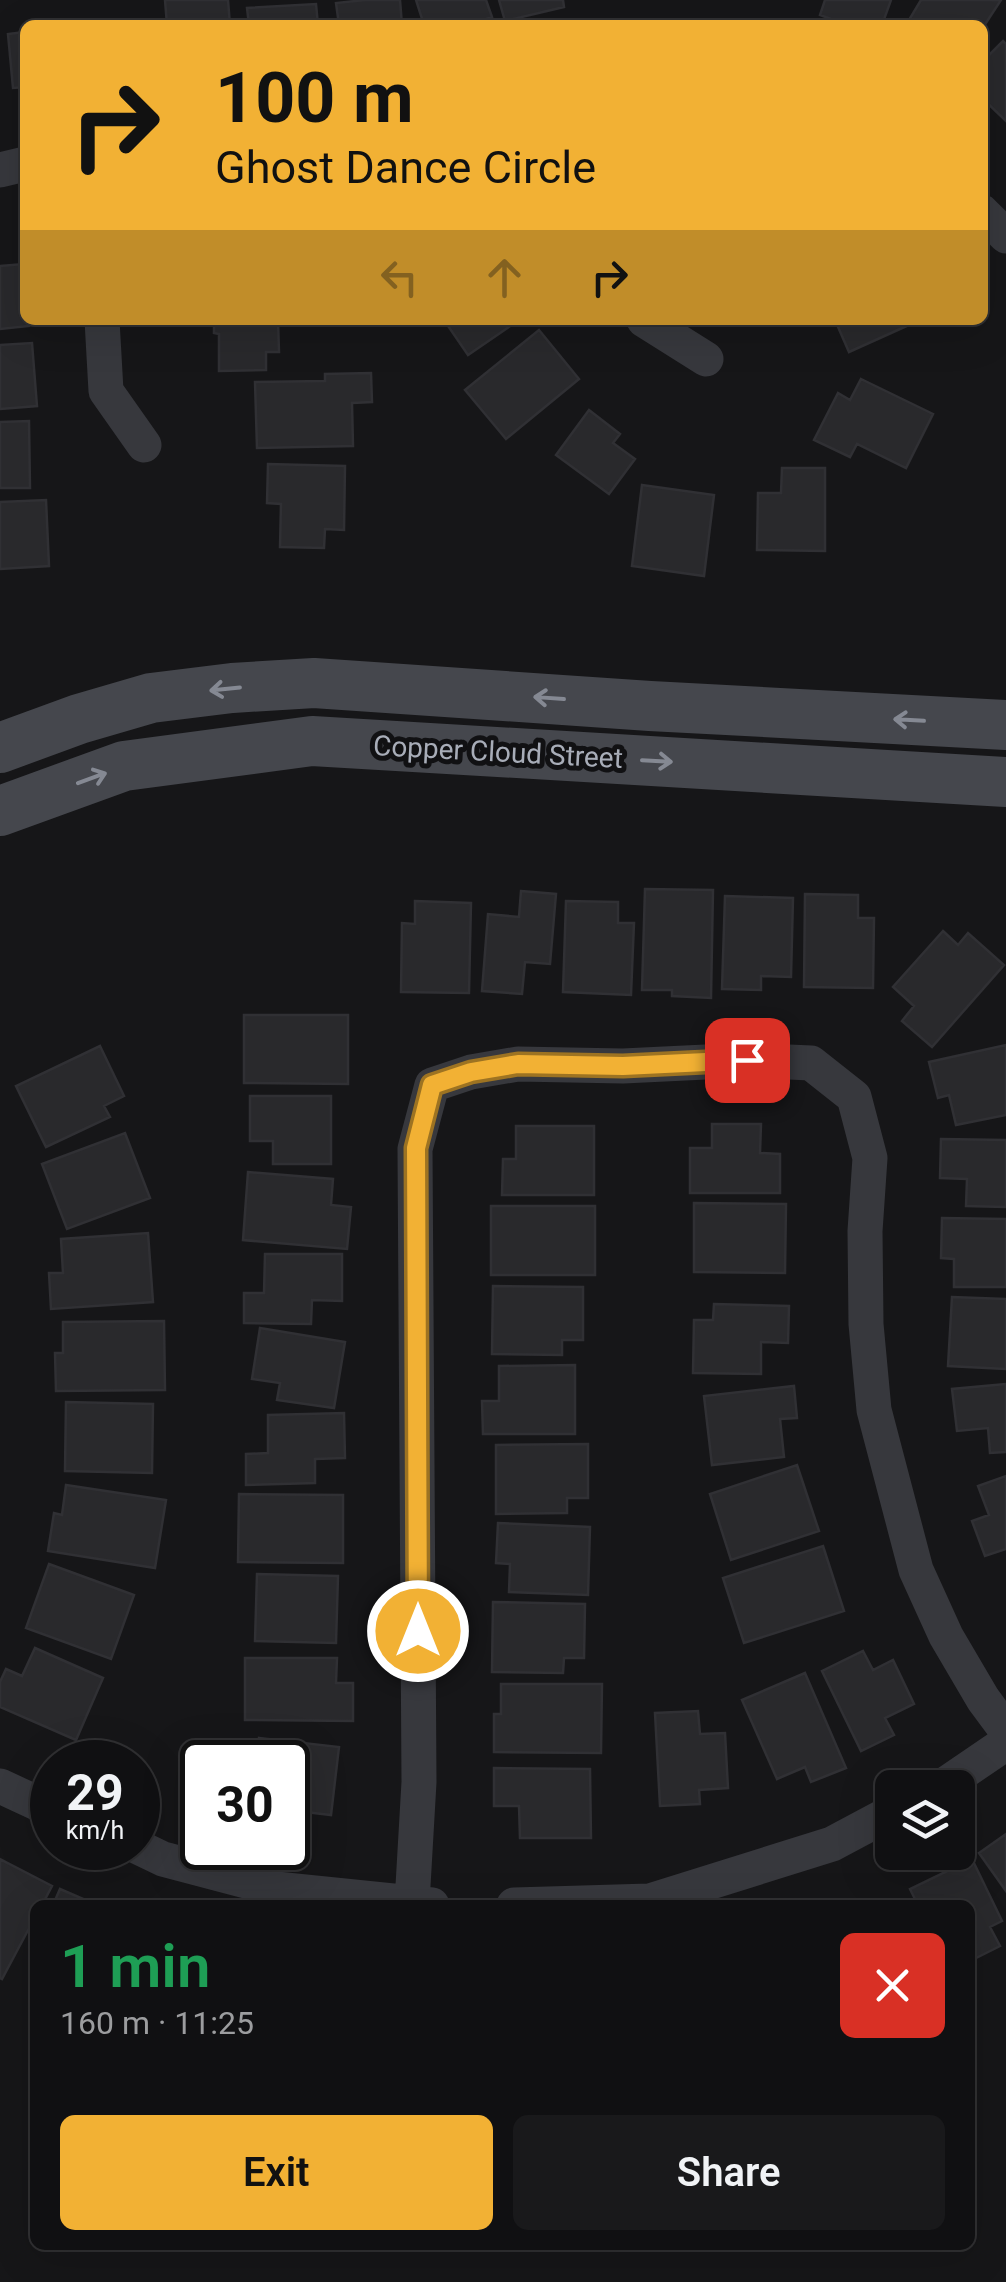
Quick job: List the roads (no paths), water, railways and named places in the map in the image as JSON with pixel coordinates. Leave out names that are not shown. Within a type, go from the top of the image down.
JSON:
[{"type":"street","points":[[988,218],[1006,236]]},
{"type":"street","points":[[102,325],[106,391],[144,445]]},
{"type":"street","points":[[652,325],[706,359]]},
{"type":"street","name":"Copper Cloud Street","points":[[0,748],[151,698],[314,682],[650,706],[1006,725]]},
{"type":"street","name":"Copper Cloud Street","points":[[0,812],[124,766],[312,741],[1006,782]]},
{"type":"street","points":[[422,1900],[416,1148],[432,1085],[471,1072],[518,1064],[623,1066],[747,1060],[810,1063],[854,1098],[870,1158],[865,1231],[866,1324],[874,1410],[916,1570],[946,1636],[1006,1730]]},
{"type":"street","points":[[966,1770],[1006,1743]]},
{"type":"street","points":[[0,1786],[30,1800]]},
{"type":"street","points":[[653,1900],[832,1844],[875,1821]]},
{"type":"street","points":[[160,1857],[276,1889],[383,1900]]}]
